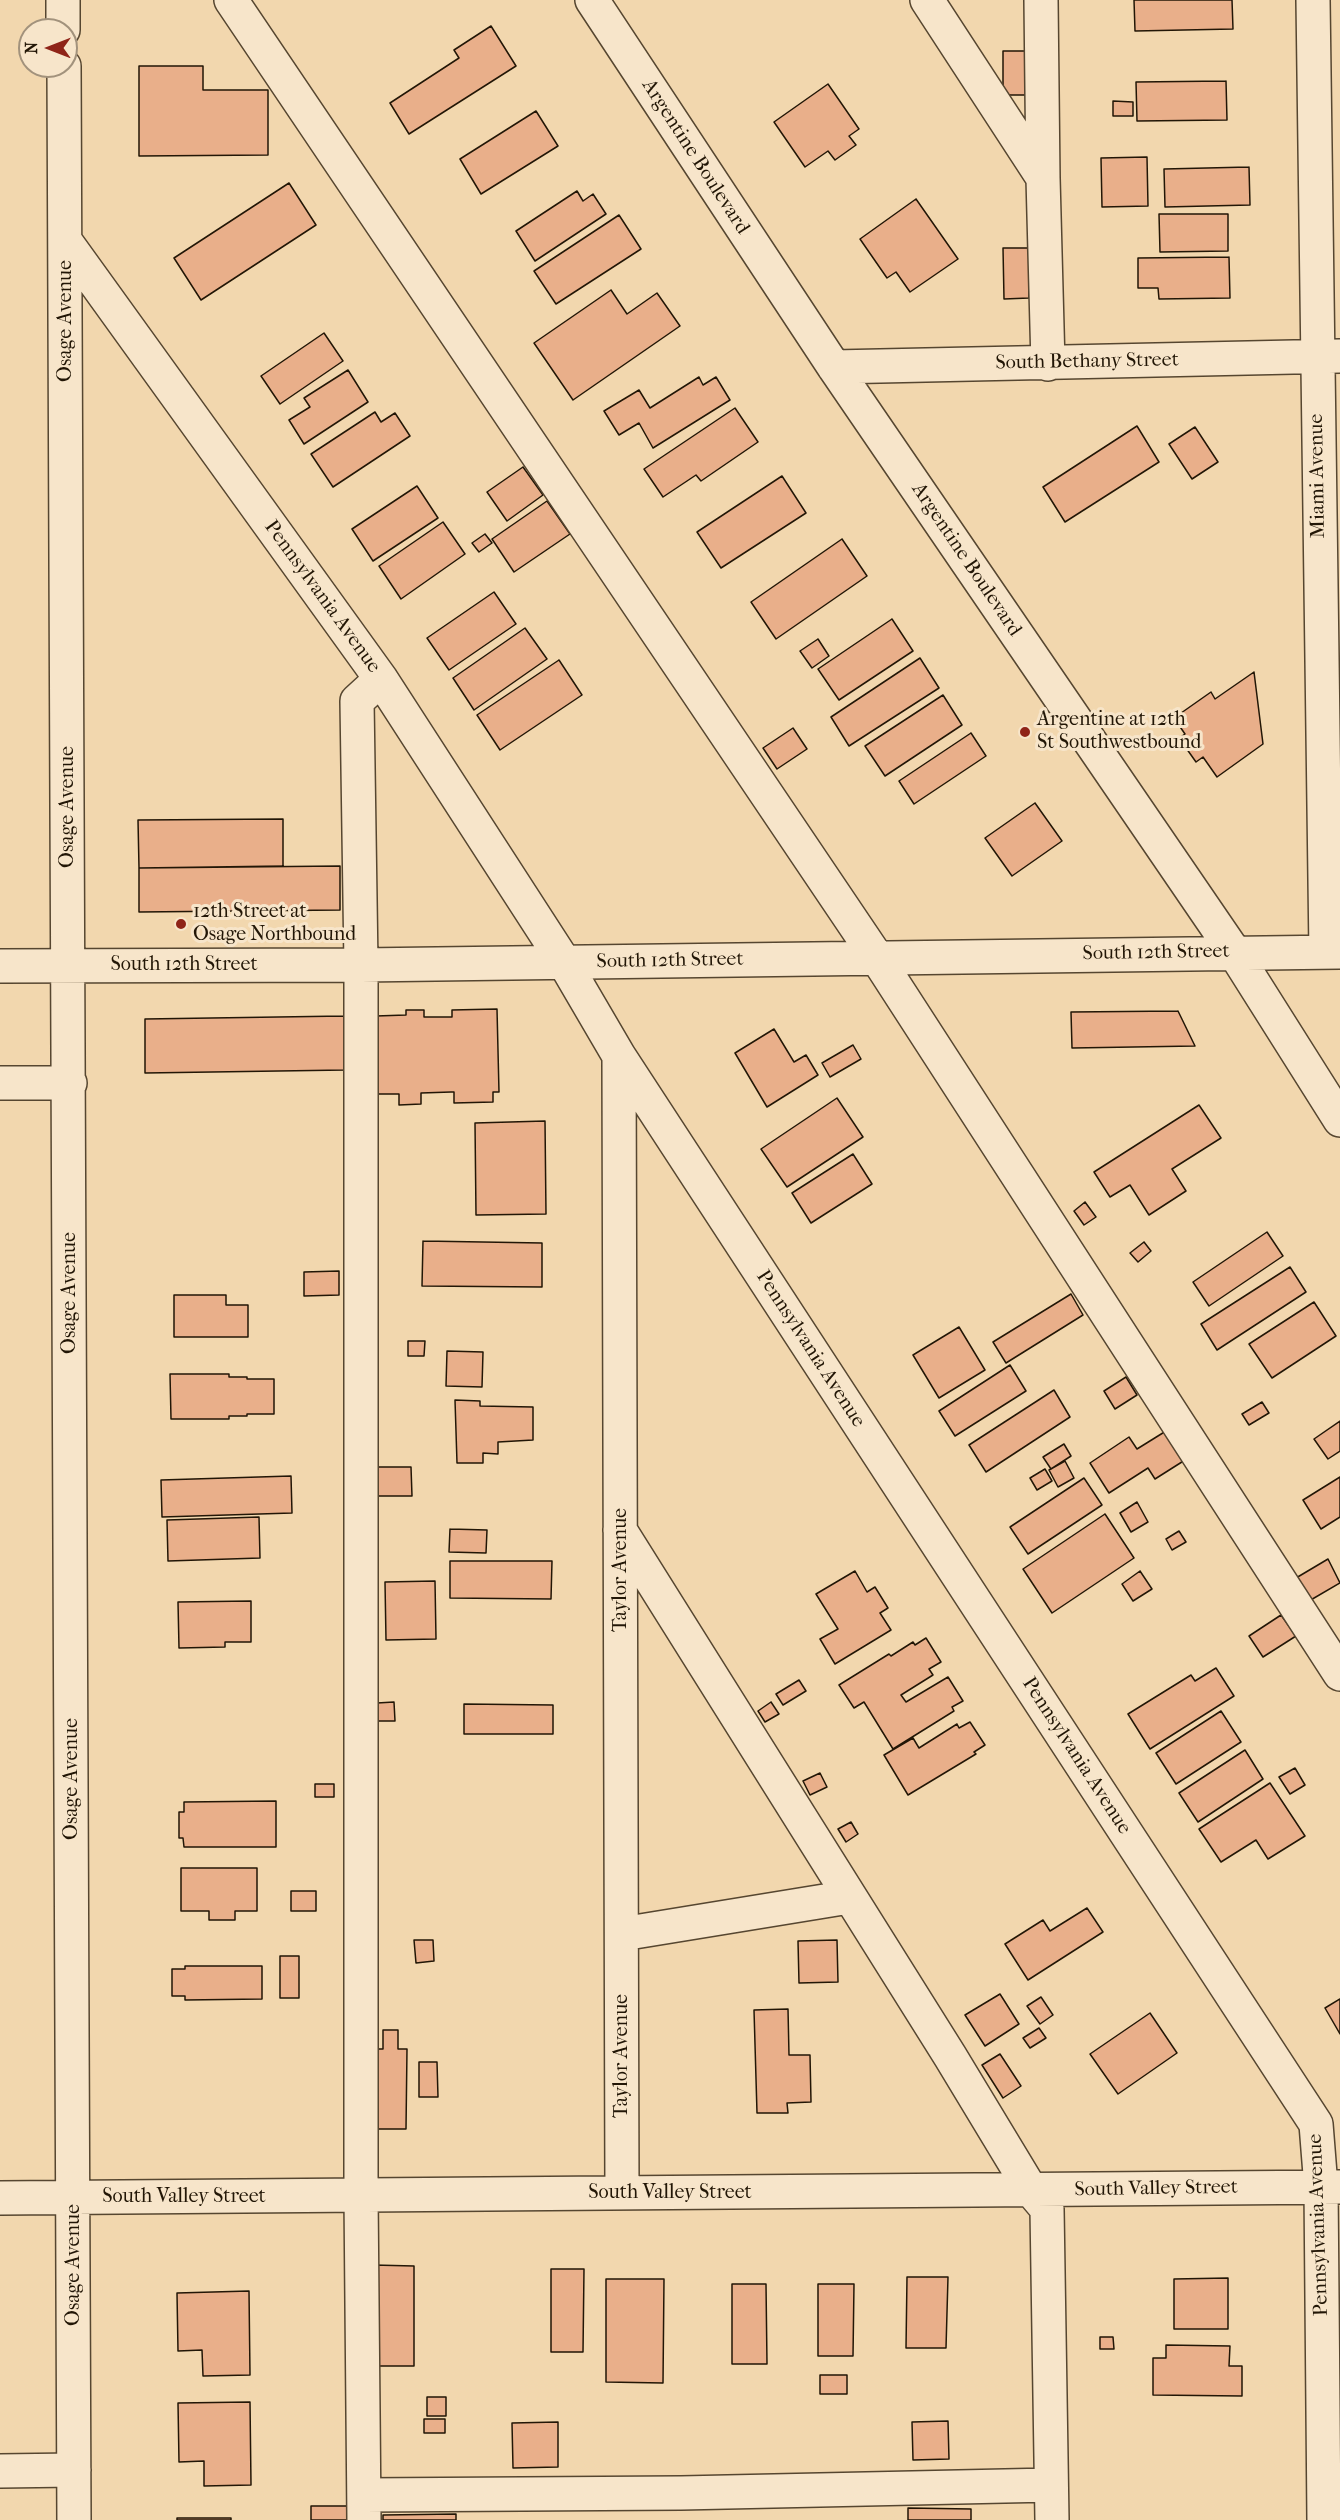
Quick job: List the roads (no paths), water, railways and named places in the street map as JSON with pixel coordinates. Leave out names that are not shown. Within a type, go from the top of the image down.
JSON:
[{"type":"street","points":[[63,0],[63,18]]},
{"type":"street","points":[[231,0],[877,958],[1340,1674]]},
{"type":"street","name":"Argentine Boulevard","points":[[592,0],[834,367],[1233,952],[1340,1120]]},
{"type":"street","points":[[927,0],[1043,178]]},
{"type":"street","points":[[1041,0],[1048,364]]},
{"type":"street","name":"Miami Avenue","points":[[1313,0],[1328,357],[1333,952]]},
{"type":"street","name":"Osage Avenue","points":[[64,78],[70,1083],[74,2520]]},
{"type":"street","name":"Pennsylvania Avenue","points":[[66,242],[381,679],[564,962]]},
{"type":"street","name":"South Bethany Street","points":[[834,367],[1328,357]]},
{"type":"street","points":[[381,679],[357,700],[361,965],[361,2195],[364,2508],[681,2493],[1050,2485]]},
{"type":"street","name":"South 12th Street","points":[[0,966],[361,965],[1333,952]]},
{"type":"street","points":[[564,962],[619,1056]]},
{"type":"street","name":"Pennsylvania Avenue","points":[[619,1056],[1316,2124],[1331,2187],[1324,2520]]},
{"type":"street","name":"Taylor Avenue","points":[[619,1056],[622,2193]]},
{"type":"street","points":[[0,1083],[70,1083]]},
{"type":"street","points":[[621,1530],[849,1898],[950,2056],[1031,2190],[1047,2210],[1052,2520]]},
{"type":"street","points":[[622,1934],[849,1898]]},
{"type":"street","name":"South Valley Street","points":[[0,2198],[1331,2187]]},
{"type":"street","points":[[0,2471],[74,2470]]},
{"type":"place","name":"Argentine at 12th St Southwestbound","points":[[1025,732]]},
{"type":"place","name":"12th Street at Osage Northbound","points":[[181,924]]}]
